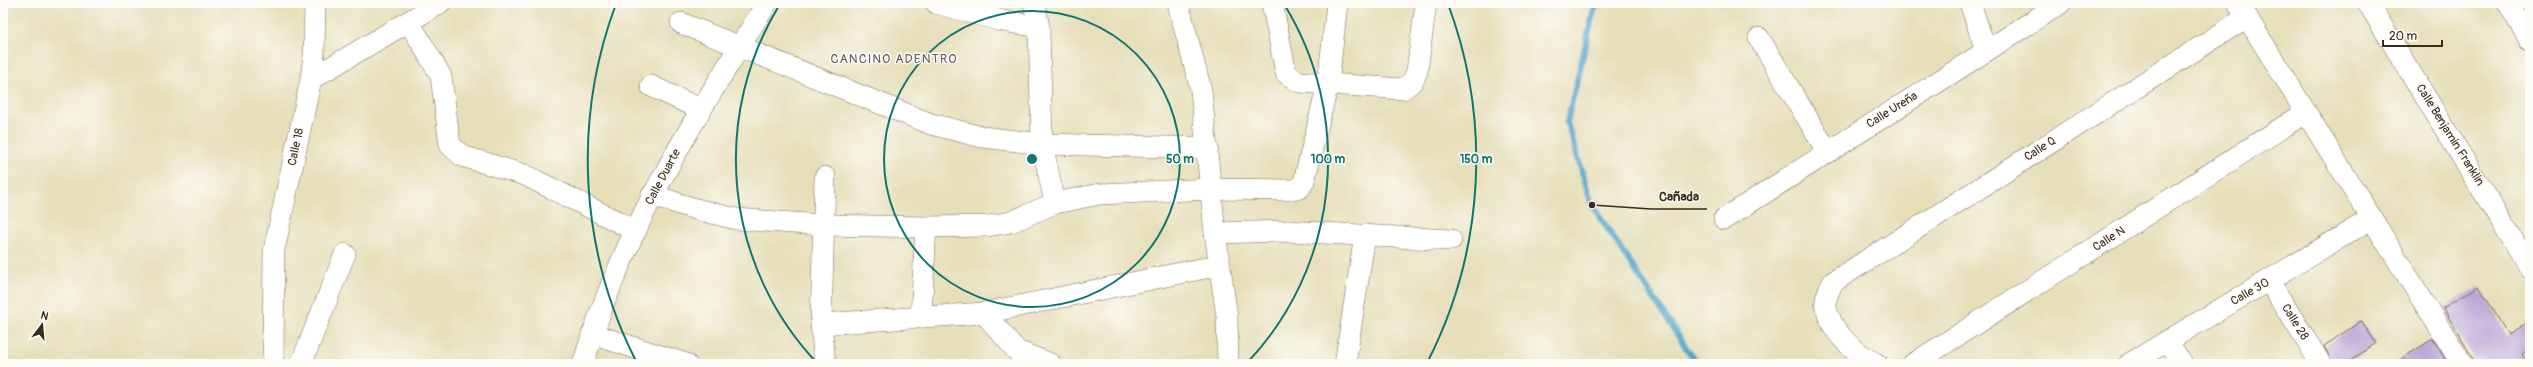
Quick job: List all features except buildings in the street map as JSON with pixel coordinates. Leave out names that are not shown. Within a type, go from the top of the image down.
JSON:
[{"type":"street","name":"Calle 18","points":[[273,364],[274,250],[311,79],[314,54],[316,3]]},
{"type":"street","points":[[311,79],[440,3]]},
{"type":"street","name":"Calle Duarte","points":[[583,364],[592,334],[652,195],[700,109],[767,3]]},
{"type":"street","points":[[936,3],[1002,21],[1039,27]]},
{"type":"street","points":[[1034,3],[1039,27],[1042,144],[1056,203]]},
{"type":"street","points":[[1178,3],[1201,90],[1208,148],[1215,233],[1227,317],[1228,364]]},
{"type":"street","points":[[1272,3],[1286,73],[1291,79],[1299,82],[1404,88],[1413,82],[1417,70],[1426,3]]},
{"type":"street","points":[[652,195],[692,208],[736,219],[823,225],[926,227],[988,226],[1011,222],[1056,203],[1100,194],[1211,189],[1293,190],[1300,188],[1304,181],[1328,84],[1337,3]]},
{"type":"street","points":[[1970,3],[1986,51]]},
{"type":"street","name":"Calle Ureña","points":[[1724,219],[2061,3]]},
{"type":"street","name":"Calle Benjamin Franklin","points":[[2368,3],[2530,268]]},
{"type":"street","points":[[2508,3],[2530,41]]},
{"type":"street","points":[[2242,10],[2462,364]]},
{"type":"street","name":"Calle Q","points":[[1877,364],[1842,339],[1826,308],[1827,294],[1833,282],[2242,10]]},
{"type":"street","points":[[409,22],[441,76],[450,145],[455,151],[462,156],[525,175],[636,231]]},
{"type":"street","points":[[681,23],[930,124],[982,137],[1042,144],[1208,148]]},
{"type":"street","points":[[1759,38],[1828,151]]},
{"type":"street","points":[[651,86],[700,109]]},
{"type":"street","name":"Calle N","points":[[1913,364],[2305,113]]},
{"type":"street","points":[[825,177],[821,324],[825,364]]},
{"type":"street","name":"Calle 30","points":[[2129,364],[2371,219]]},
{"type":"street","points":[[921,317],[926,227]]},
{"type":"street","points":[[1215,233],[1288,231],[1452,240]]},
{"type":"street","points":[[1345,364],[1366,235]]},
{"type":"street","points":[[301,364],[345,254]]},
{"type":"street","points":[[821,324],[984,313],[1220,265]]},
{"type":"street","name":"Calle 28","points":[[2269,281],[2321,364]]},
{"type":"street","points":[[984,313],[1017,351],[1050,364]]},
{"type":"street","points":[[592,334],[686,364]]},
{"type":"street","points":[[2167,341],[2182,364]]},
{"type":"waterway","points":[[1599,3],[1594,10],[1567,122],[1592,205],[1697,364]]},
{"type":"place","name":"Cañada","points":[[1592,205]]},
{"type":"district","name":"CANCINO ADENTRO","points":[[894,59]]}]
